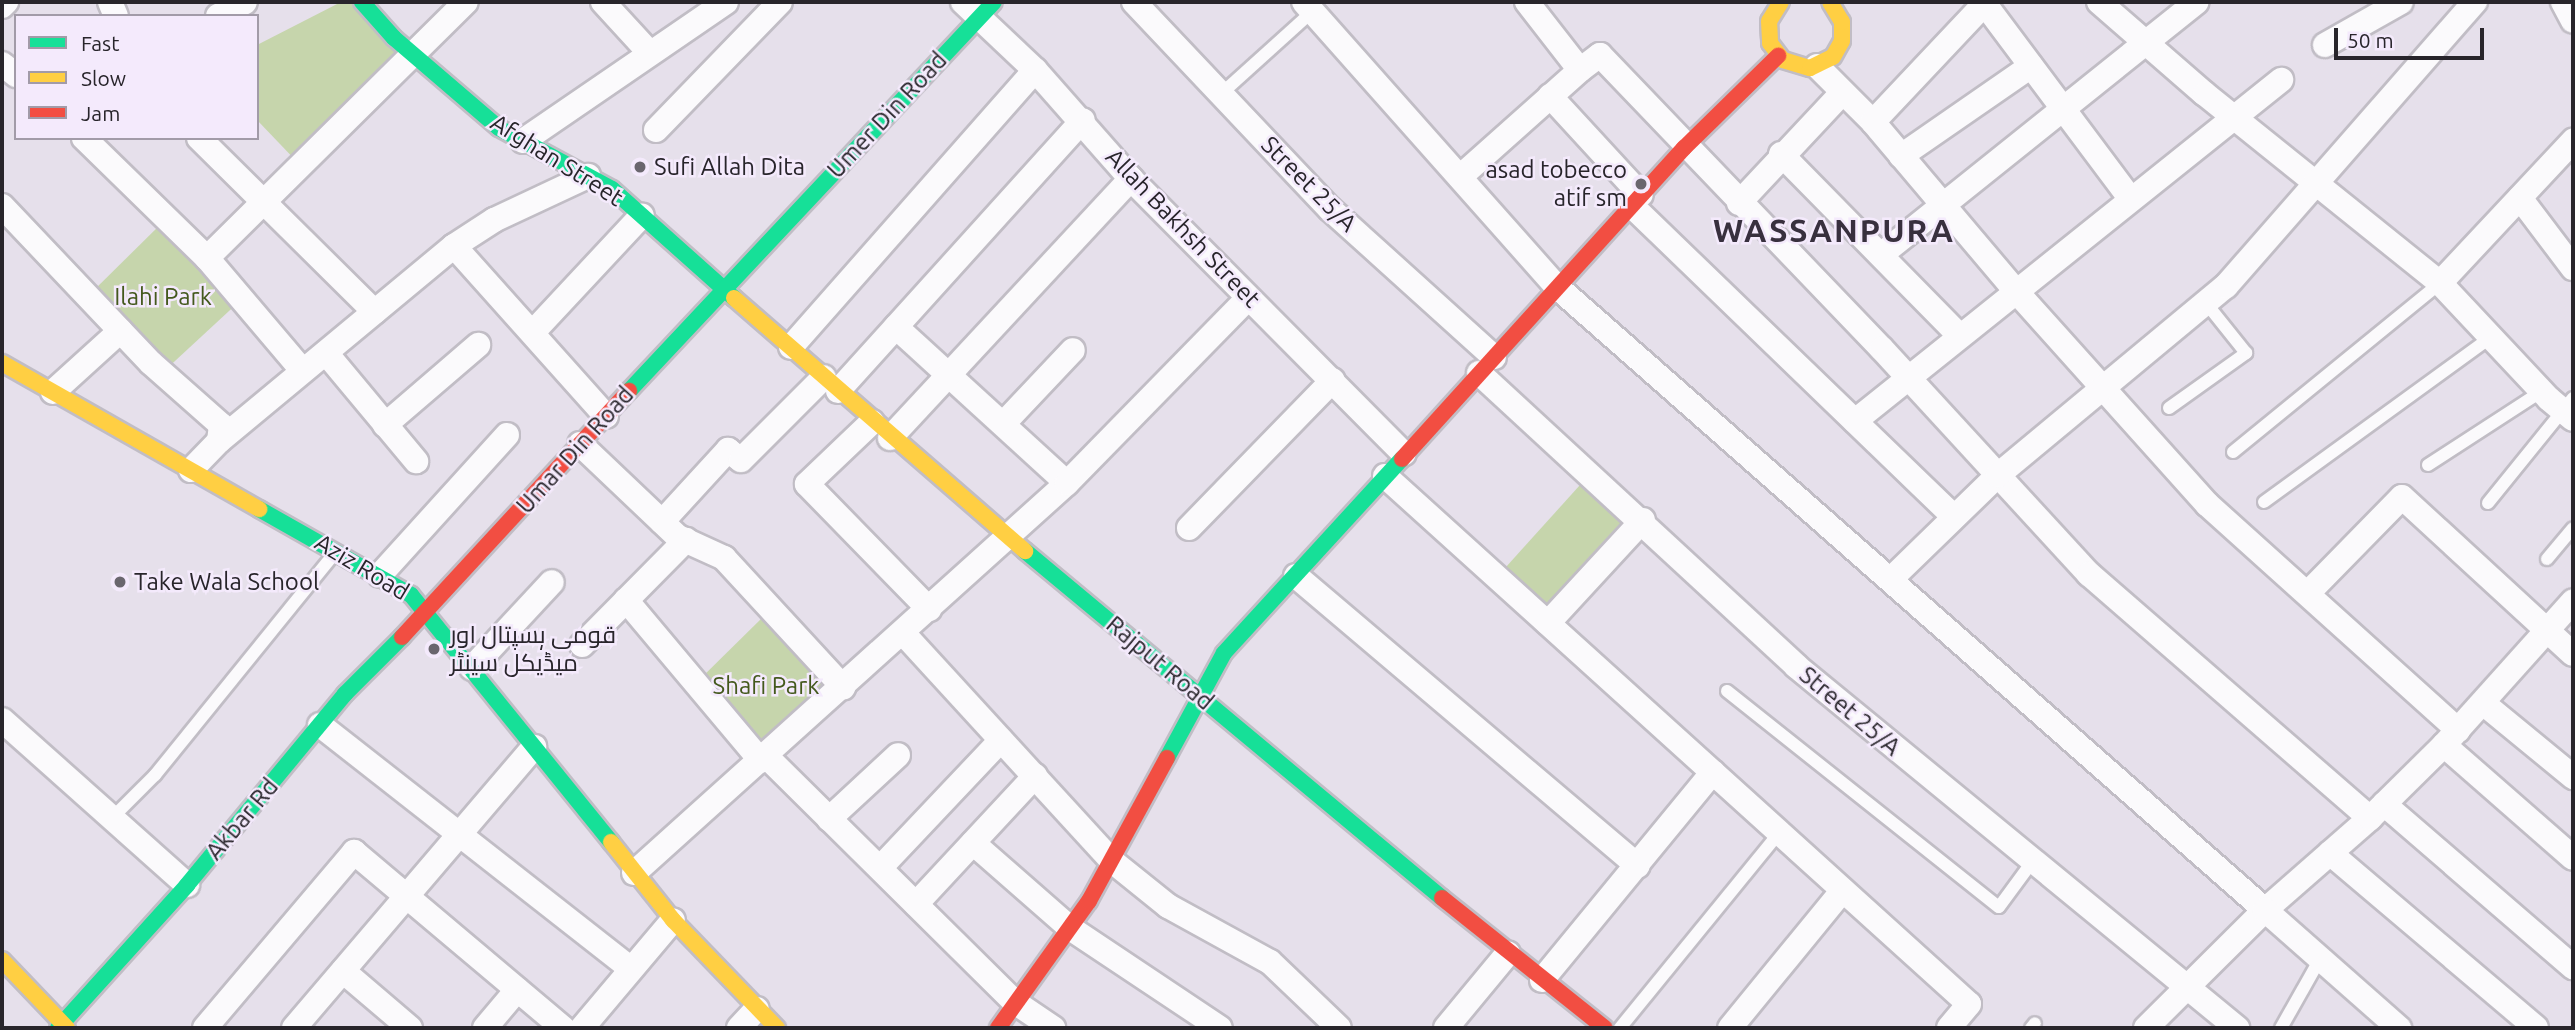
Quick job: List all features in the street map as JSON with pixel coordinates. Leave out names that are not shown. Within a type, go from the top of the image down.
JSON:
[{"type":"street","points":[[2,6],[6,2]]},
{"type":"street","points":[[222,14],[245,2]]},
{"type":"street","name":"Afghan Street","points":[[362,2],[415,55],[499,128],[612,188],[722,289]]},
{"type":"street","points":[[207,258],[466,2]]},
{"type":"street","points":[[603,2],[649,52]]},
{"type":"street","points":[[523,141],[649,52],[726,2]]},
{"type":"street","points":[[656,130],[780,2]]},
{"type":"street","name":"Street 25/A","points":[[1133,2],[1330,209],[1643,520],[1796,666],[2237,1028]]},
{"type":"street","points":[[1527,2],[1580,70]]},
{"type":"street","points":[[1781,2],[1768,29],[1778,56],[1796,67],[1817,66],[1833,57],[1842,41],[1842,22],[1830,2]]},
{"type":"street","points":[[2099,2],[2232,116],[2441,283],[2542,391],[2570,409]]},
{"type":"street","points":[[1882,254],[2144,41],[2196,2]]},
{"type":"street","points":[[2325,45],[2401,2]]},
{"type":"street","points":[[1892,578],[1998,475],[2206,303],[2317,184],[2475,2]]},
{"type":"street","points":[[2563,2],[2573,21]]},
{"type":"street","points":[[1873,122],[1985,3],[2130,198]]},
{"type":"street","points":[[1308,6],[1556,286],[1892,578],[2399,1028]]},
{"type":"street","name":"Allah Bakhsh Street","points":[[978,7],[1083,120],[1131,179],[1404,454]]},
{"type":"street","name":"Umer Din Road","points":[[722,289],[978,7]]},
{"type":"street","points":[[1460,177],[1600,55],[1685,148],[1909,378],[2089,573],[2377,811],[2573,967]]},
{"type":"street","points":[[998,1028],[1070,928],[1112,860],[1199,697],[1250,620],[1296,576],[1636,200],[1778,56]]},
{"type":"street","points":[[1817,66],[1841,94],[1873,122],[2015,290],[2207,504],[2308,593],[2573,858]]},
{"type":"street","points":[[1901,156],[2031,66]]},
{"type":"street","points":[[791,347],[1035,70]]},
{"type":"street","points":[[1855,421],[2232,116],[2281,80]]},
{"type":"street","points":[[1739,203],[1781,153],[1841,94]]},
{"type":"street","points":[[1550,96],[1636,200],[1953,516]]},
{"type":"street","points":[[662,522],[728,450],[741,460],[896,327],[1083,120]]},
{"type":"street","points":[[86,140],[207,258],[303,371]]},
{"type":"street","points":[[201,140],[375,312]]},
{"type":"street","points":[[2441,283],[2573,141]]},
{"type":"street","points":[[1781,153],[1960,336]]},
{"type":"street","points":[[191,470],[219,441],[454,246],[494,220],[588,176]]},
{"type":"street","points":[[929,609],[807,484],[881,430],[946,377],[1131,179]]},
{"type":"street","points":[[2520,198],[2573,268]]},
{"type":"street","points":[[2,206],[120,331],[221,425],[219,441]]},
{"type":"street","points":[[534,331],[642,215]]},
{"type":"street","points":[[454,246],[534,331],[606,416]]},
{"type":"street","name":"Rajput Road","points":[[722,289],[791,347],[881,430],[1199,697],[1508,953],[1605,1028]]},
{"type":"street","name":"Umar Din Road","points":[[428,611],[722,289]]},
{"type":"street","points":[[634,873],[1067,483],[1248,298]]},
{"type":"street","points":[[896,327],[946,377],[1004,423],[1067,483]]},
{"type":"street","points":[[53,392],[120,331]]},
{"type":"street","points":[[386,425],[478,345]]},
{"type":"street","points":[[1004,423],[1073,349]]},
{"type":"street","points":[[326,353],[416,461]]},
{"type":"street","name":"Aziz Road","points":[[2,363],[380,575],[428,611],[673,920],[776,1028]]},
{"type":"street","points":[[1189,528],[1333,380]]},
{"type":"street","points":[[380,575],[507,435]]},
{"type":"street","points":[[580,444],[662,522],[686,540],[724,558],[843,687]]},
{"type":"street","points":[[1385,476],[1969,1004],[1949,1028]]},
{"type":"street","points":[[2308,593],[2402,497],[2573,654]]},
{"type":"street","points":[[1548,623],[1643,520]]},
{"type":"street","points":[[582,645],[686,540]]},
{"type":"street","points":[[1296,576],[1638,866]]},
{"type":"street","points":[[472,667],[552,582]]},
{"type":"street","points":[[626,600],[764,758],[830,818],[1016,1003],[1054,1028]]},
{"type":"street","points":[[2146,1028],[2265,910],[2377,811],[2451,737],[2573,601]]},
{"type":"street","name":"Akbar Rd","points":[[62,1026],[187,885],[320,725],[428,611]]},
{"type":"street","points":[[903,633],[1112,860],[1168,906],[1269,962],[1339,1028]]},
{"type":"street","points":[[2483,702],[2573,777]]},
{"type":"street","points":[[2,720],[187,885]]},
{"type":"street","points":[[320,725],[631,969]]},
{"type":"street","points":[[880,868],[1001,740]]},
{"type":"street","points":[[294,1028],[534,747]]},
{"type":"street","points":[[830,818],[898,755]]},
{"type":"street","points":[[1542,980],[1713,772]]},
{"type":"street","points":[[916,904],[1035,776]]},
{"type":"street","points":[[973,843],[1070,928],[1220,1028]]},
{"type":"street","points":[[205,1028],[354,852],[405,898],[563,1028]]},
{"type":"street","points":[[2330,853],[2536,1028]]},
{"type":"street","points":[[1730,1028],[1843,890]]},
{"type":"street","points":[[582,1028],[673,920]]},
{"type":"street","points":[[1447,1028],[1508,953]]},
{"type":"street","points":[[2,960],[62,1026]]},
{"type":"street","points":[[343,971],[410,1028]]},
{"type":"street","points":[[485,1028],[517,990]]},
{"type":"street","points":[[739,1028],[757,1009]]},
{"type":"lane","points":[[1221,94],[1308,6]]},
{"type":"lane","points":[[2233,452],[2441,283]]},
{"type":"lane","points":[[2169,408],[2246,353],[2206,303]]},
{"type":"lane","points":[[2264,502],[2491,337]]},
{"type":"lane","points":[[2428,465],[2542,391]]},
{"type":"lane","points":[[2488,503],[2570,409]]},
{"type":"lane","points":[[2547,559],[2573,528]]},
{"type":"lane","points":[[112,818],[155,775],[336,551]]},
{"type":"lane","points":[[1727,691],[1999,907],[2032,862]]},
{"type":"lane","points":[[1620,1028],[1780,832]]},
{"type":"lane","points":[[2281,1028],[2320,959]]},
{"type":"green space","points":[[341,2],[362,2],[415,55],[301,166],[259,122],[259,44]]},
{"type":"green space","name":"Ilahi Park","points":[[166,219],[242,299],[162,373],[88,296]]},
{"type":"green space","points":[[1580,485],[1625,526],[1551,608],[1506,567]]},
{"type":"green space","name":"Shafi Park","points":[[771,609],[843,687],[761,761],[696,683]]},
{"type":"traffic: fast","points":[[362,2],[394,38],[499,128],[612,189],[734,298]]},
{"type":"traffic: fast","points":[[629,391],[994,2]]},
{"type":"traffic: fast","points":[[1167,758],[1224,653],[1402,459]]},
{"type":"traffic: fast","points":[[259,509],[411,595],[611,842]]},
{"type":"traffic: fast","points":[[1025,551],[1442,898]]},
{"type":"traffic: fast","points":[[58,1028],[187,885],[345,694],[402,637]]},
{"type":"traffic: slow","points":[[1781,2],[1769,21],[1770,43],[1783,60],[1810,68],[1833,57],[1842,41],[1842,22],[1830,2]]},
{"type":"traffic: slow","points":[[734,298],[1025,551]]},
{"type":"traffic: slow","points":[[2,363],[259,509]]},
{"type":"traffic: slow","points":[[611,842],[673,920],[777,1028]]},
{"type":"traffic: slow","points":[[2,960],[67,1028]]},
{"type":"traffic: jam","points":[[1402,459],[1684,148],[1778,56]]},
{"type":"traffic: jam","points":[[402,637],[629,391]]},
{"type":"traffic: jam","points":[[998,1028],[1089,901],[1167,758]]},
{"type":"traffic: jam","points":[[1442,898],[1605,1028]]},
{"type":"place","name":"Sufi Allah Dita","points":[[640,167]]},
{"type":"place","name":"asad tobecco atif sm","points":[[1641,184]]},
{"type":"place","name":"Take Wala School","points":[[120,582]]},
{"type":"place","name":"قومی ہسپتال اور میڈیکل سینٹر","points":[[434,649]]},
{"type":"district","name":"WASSANPURA","points":[[1834,230]]}]
